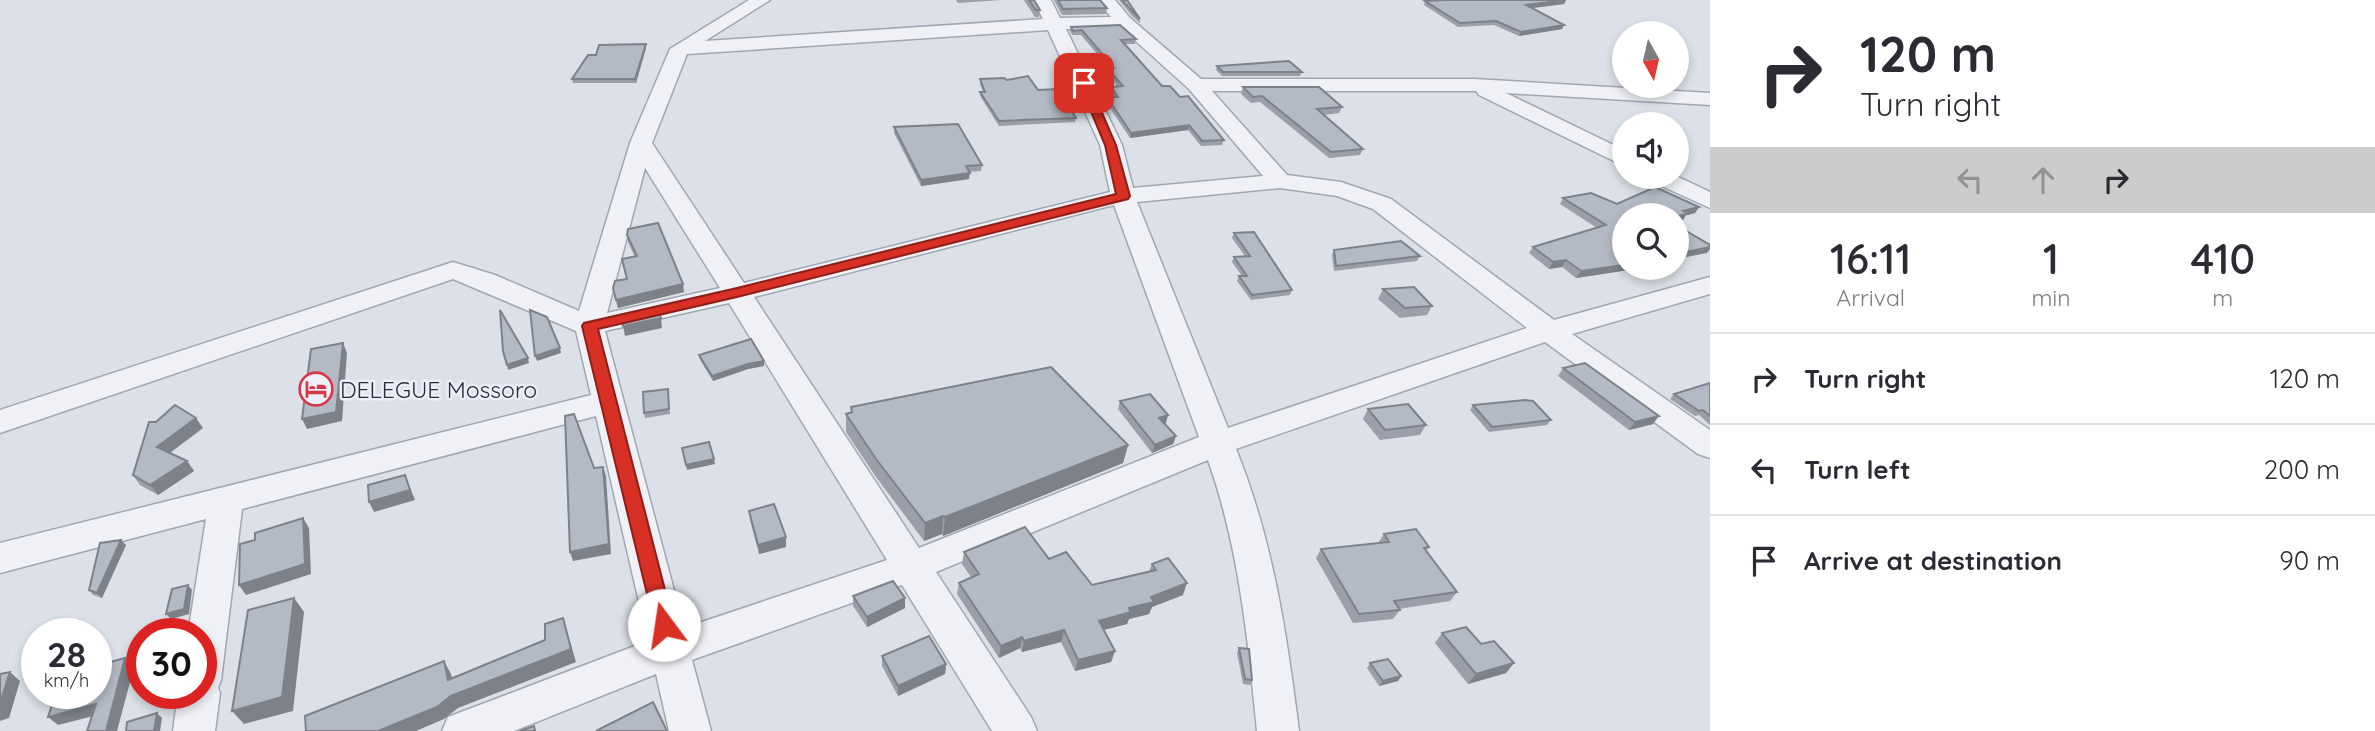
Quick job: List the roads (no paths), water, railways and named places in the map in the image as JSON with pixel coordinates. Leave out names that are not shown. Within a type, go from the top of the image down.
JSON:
[{"type":"street","points":[[690,731],[589,326],[640,143],[679,49],[761,0]]},
{"type":"street","points":[[1106,0],[1124,22],[1196,85],[1280,181]]},
{"type":"street","points":[[679,49],[1047,12],[1124,22]]},
{"type":"street","points":[[1047,12],[1084,83],[1111,145],[1123,196],[1236,491],[1265,616],[1278,731]]},
{"type":"street","points":[[1196,85],[1474,85],[1710,99]]},
{"type":"street","points":[[1474,85],[1612,153]]},
{"type":"street","points":[[640,143],[1016,731]]},
{"type":"street","points":[[0,422],[453,270],[589,326],[737,293],[1123,196],[1280,181],[1341,189],[1382,204],[1549,331],[1710,446]]},
{"type":"street","points":[[1686,189],[1710,201]]},
{"type":"street","points":[[463,731],[670,650],[910,567],[1218,443],[1549,331],[1710,285]]},
{"type":"street","points":[[0,558],[608,402]]},
{"type":"street","points":[[210,618],[226,498]]},
{"type":"street","points":[[194,731],[197,709]]},
{"type":"place","name":"DELEGUE Mossoro","points":[[316,389]]}]
